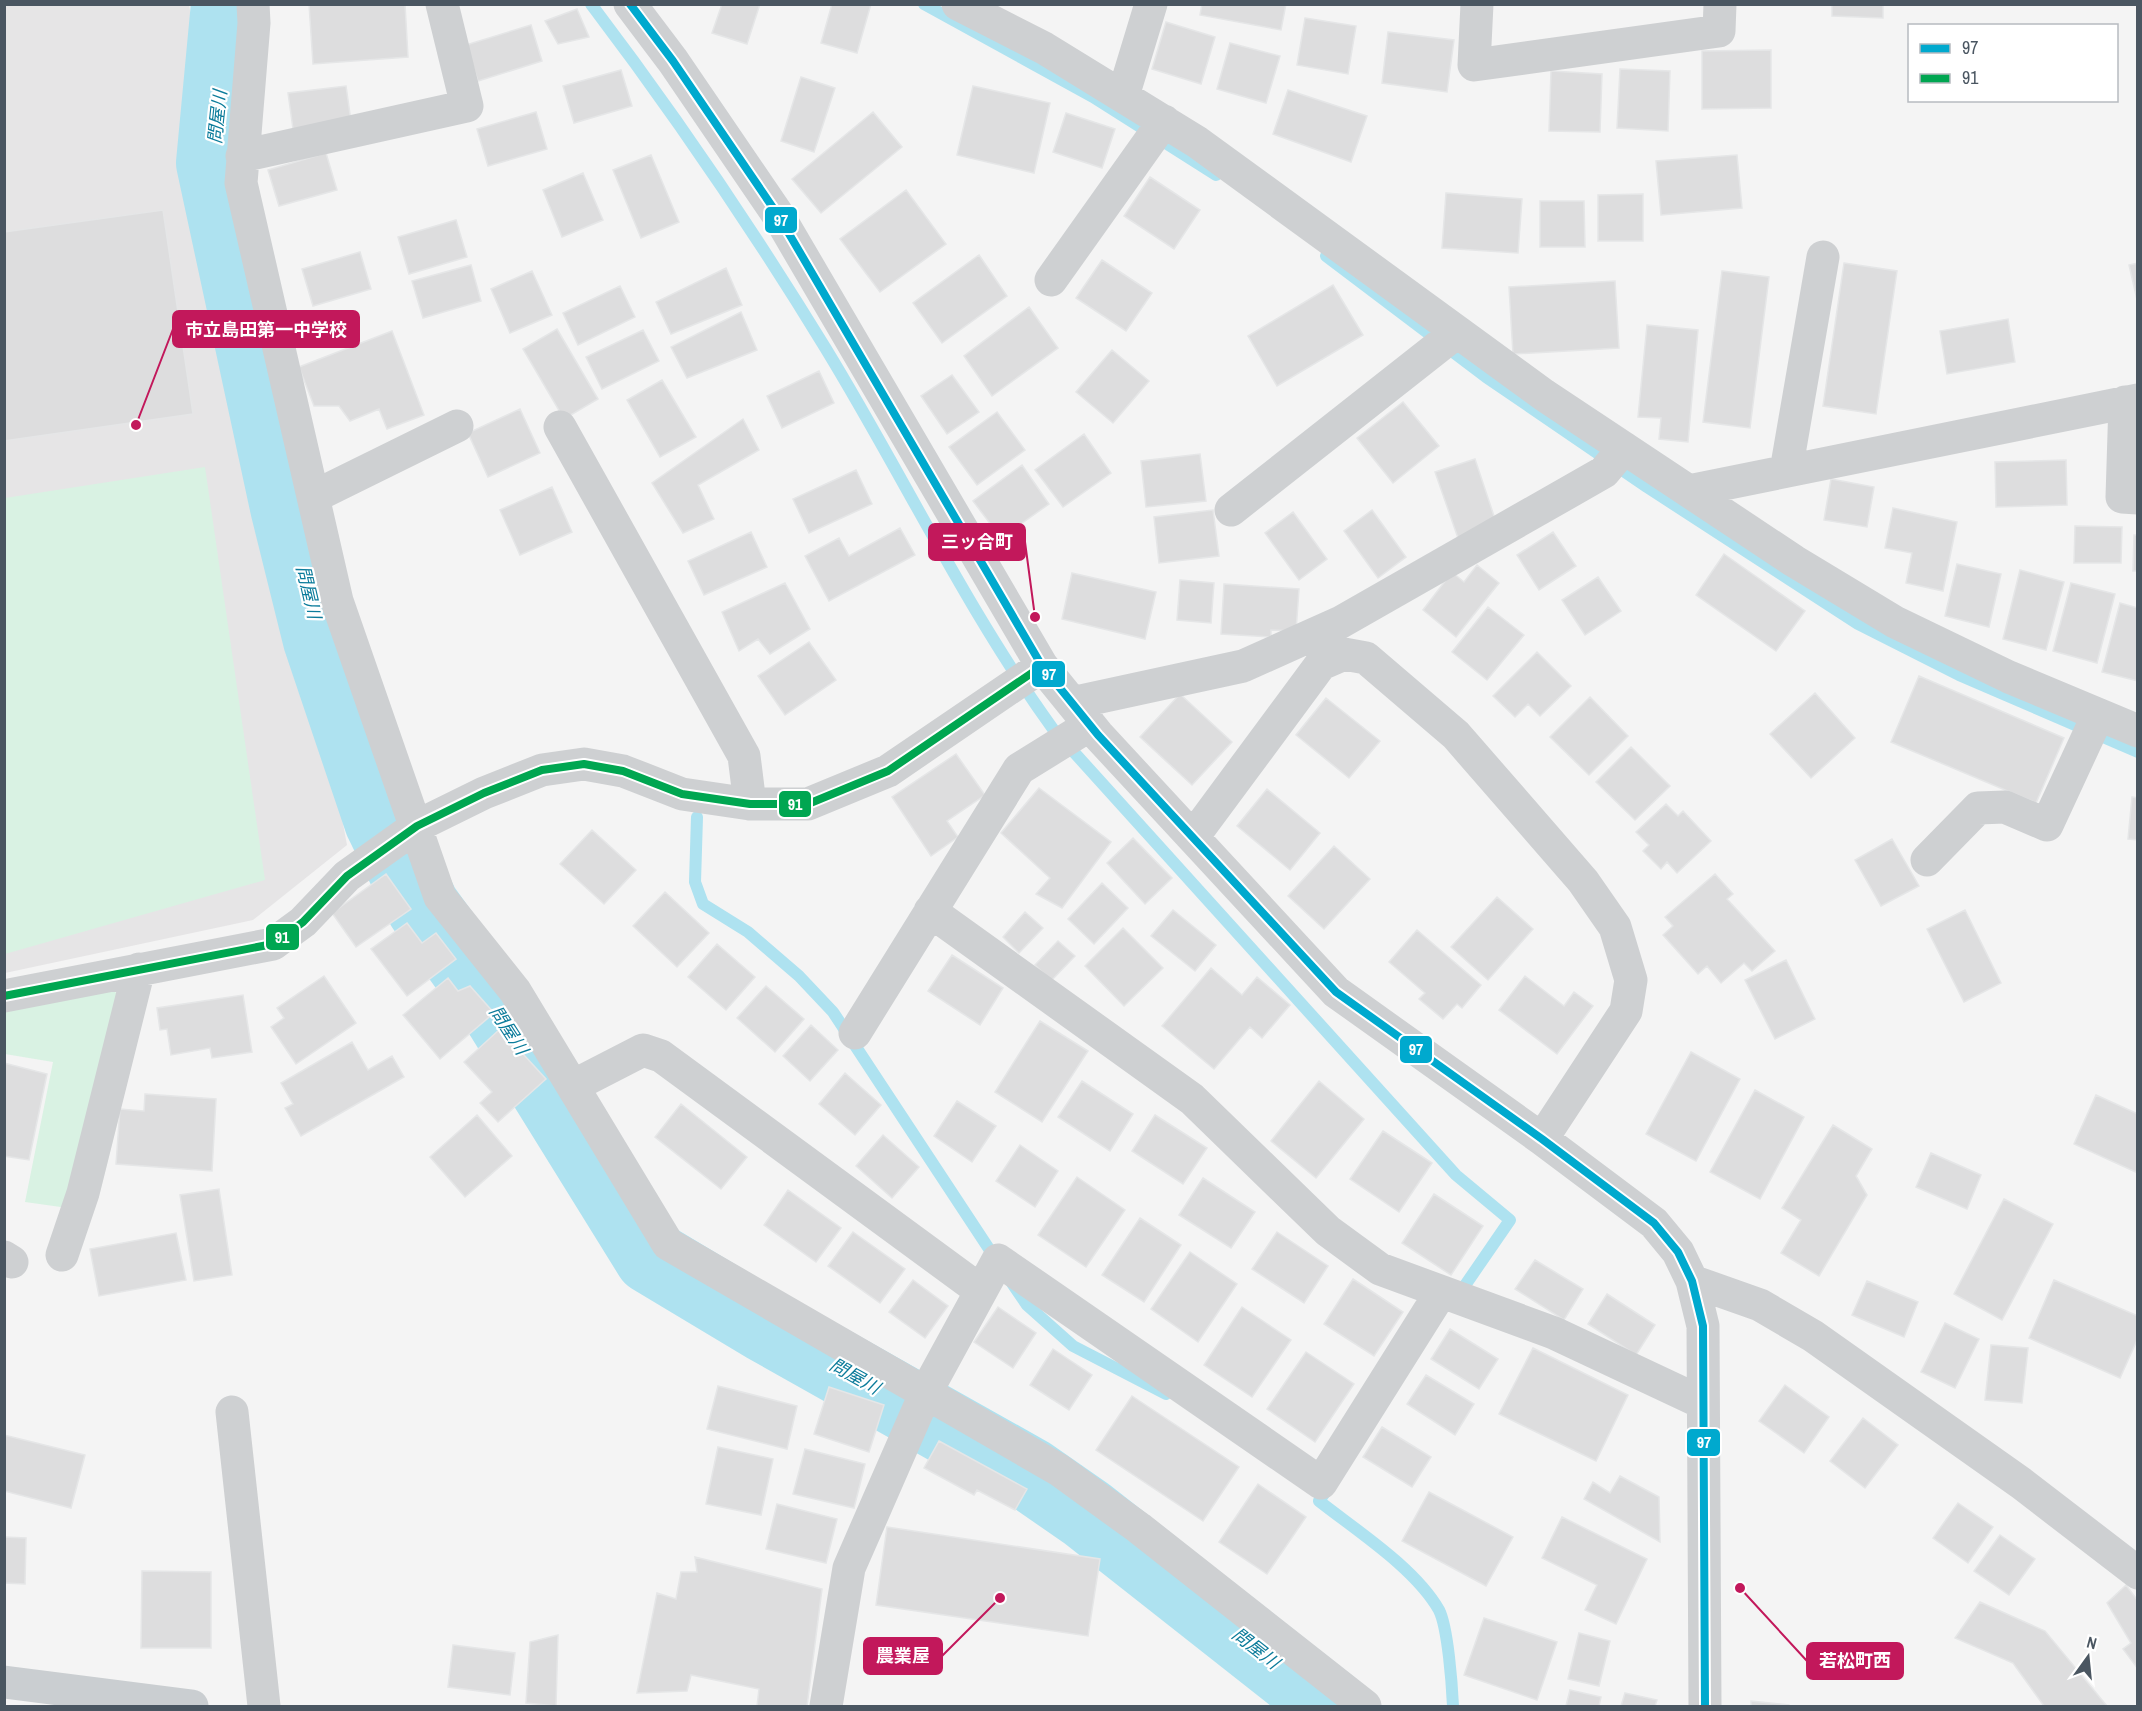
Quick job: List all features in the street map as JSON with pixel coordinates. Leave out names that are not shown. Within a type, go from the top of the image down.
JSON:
[{"type":"main road","points":[[4,1682],[192,1707]]},
{"type":"street","points":[[253,4],[254,22],[241,183],[337,601],[440,897],[515,991],[668,1244],[1059,1470],[1139,1528],[1365,1707]]},
{"type":"street","points":[[242,156],[467,106],[442,4]]},
{"type":"street","points":[[630,4],[673,61],[778,215],[1042,666],[1081,714],[1336,992],[1542,1139],[1654,1223],[1678,1252],[1692,1281],[1702,1326],[1705,1707]]},
{"type":"street","points":[[958,4],[1044,48],[1197,142],[1544,395],[1794,561],[1895,622],[2009,677],[2138,731]]},
{"type":"street","points":[[1123,96],[1151,4]]},
{"type":"street","points":[[1477,4],[1473,65],[1719,31],[1720,4]]},
{"type":"street","points":[[1051,280],[1164,121]]},
{"type":"street","points":[[1786,471],[1823,257]]},
{"type":"street","points":[[1231,510],[1457,332]]},
{"type":"street","points":[[1689,491],[2132,401],[2122,497],[2138,498]]},
{"type":"street","points":[[313,497],[457,426]]},
{"type":"street","points":[[561,427],[744,756],[750,804]]},
{"type":"street","points":[[855,1033],[1019,769],[1081,714],[1243,666],[1341,622],[1604,472],[1624,448]]},
{"type":"street","points":[[1193,837],[1321,664],[1344,654],[1366,658],[1456,735],[1583,881],[1615,927],[1631,980],[1626,1011],[1542,1139]]},
{"type":"street","points":[[4,996],[273,944],[303,922],[346,876],[417,826],[484,793],[542,770],[584,764],[623,771],[682,794],[750,804],[808,804],[888,771],[1042,666]]},
{"type":"street","points":[[1927,860],[1978,808],[2006,807],[2047,825],[2098,715]]},
{"type":"street","points":[[930,911],[1192,1099],[1329,1231],[1380,1269],[1554,1333],[1703,1403]]},
{"type":"street","points":[[62,1255],[83,1193],[139,969]]},
{"type":"street","points":[[573,1086],[643,1050],[661,1056],[981,1291]]},
{"type":"street","points":[[826,1707],[849,1568],[926,1392],[998,1260],[1322,1483],[1441,1293]]},
{"type":"street","points":[[1692,1281],[1760,1305],[1813,1336],[2020,1483],[2138,1574]]},
{"type":"street","points":[[232,1412],[264,1707]]},
{"type":"shaded area","points":[[4,5],[189,5],[347,845],[253,920],[5,973]]},
{"type":"green space","points":[[205,467],[265,880],[5,954],[5,498]]},
{"type":"green space","points":[[107,989],[125,996],[75,1209],[25,1202],[53,1062],[5,1054],[4,1009]]},
{"type":"building","points":[[309,4],[405,4],[408,57],[313,64]]},
{"type":"building","points":[[722,4],[760,4],[747,44],[712,33]]},
{"type":"building","points":[[832,4],[871,4],[857,53],[821,43]]},
{"type":"building","points":[[1202,4],[1286,4],[1281,30],[1200,15]]},
{"type":"building","points":[[1832,4],[1883,4],[1883,18],[1832,16]]},
{"type":"building","points":[[577,9],[589,37],[558,44],[545,21]]},
{"type":"building","points":[[1305,18],[1356,26],[1348,74],[1297,65]]},
{"type":"building","points":[[1166,22],[1215,37],[1201,84],[1152,69]]},
{"type":"building","points":[[531,25],[542,61],[478,81],[466,45]]},
{"type":"building","points":[[1388,32],[1454,40],[1447,92],[1382,83]]},
{"type":"building","points":[[1230,43],[1280,56],[1266,103],[1217,89]]},
{"type":"building","points":[[1771,50],[1771,108],[1702,109],[1702,51]]},
{"type":"building","points":[[1620,69],[1670,71],[1668,131],[1617,128]]},
{"type":"building","points":[[621,70],[632,106],[574,123],[563,86]]},
{"type":"building","points":[[1551,71],[1602,74],[1600,132],[1549,131]]},
{"type":"building","points":[[801,77],[835,88],[814,152],[781,141]]},
{"type":"building","points":[[346,86],[351,121],[293,129],[288,93]]},
{"type":"building","points":[[973,86],[1050,103],[1034,173],[957,155]]},
{"type":"building","points":[[1288,90],[1367,116],[1351,162],[1273,134]]},
{"type":"building","points":[[536,112],[547,149],[488,166],[477,129]]},
{"type":"building","points":[[873,112],[902,147],[821,213],[792,179]]},
{"type":"building","points":[[1066,113],[1115,129],[1102,168],[1053,152]]},
{"type":"building","points":[[326,153],[337,190],[279,206],[268,170]]},
{"type":"building","points":[[651,155],[679,222],[641,238],[613,170]]},
{"type":"building","points":[[1737,155],[1742,208],[1661,215],[1656,161]]},
{"type":"building","points":[[583,173],[603,220],[562,237],[543,190]]},
{"type":"building","points":[[1150,177],[1200,210],[1174,249],[1124,216]]},
{"type":"building","points":[[906,190],[946,244],[880,292],[840,239]]},
{"type":"building","points":[[1446,193],[1522,199],[1518,253],[1442,248]]},
{"type":"building","points":[[1643,194],[1643,241],[1598,241],[1598,195]]},
{"type":"building","points":[[1540,201],[1584,201],[1585,247],[1540,247]]},
{"type":"building","points":[[163,210],[193,414],[4,441],[4,232]]},
{"type":"building","points":[[456,220],[467,257],[409,274],[398,237]]},
{"type":"building","points":[[360,252],[371,289],[313,306],[302,269]]},
{"type":"building","points":[[979,255],[1007,296],[942,343],[913,303]]},
{"type":"building","points":[[1102,260],[1152,293],[1126,331],[1076,298]]},
{"type":"building","points":[[1844,263],[1897,271],[1876,414],[1823,406]]},
{"type":"building","points":[[2138,263],[2138,304],[2129,265]]},
{"type":"building","points":[[471,265],[481,301],[423,318],[412,281]]},
{"type":"building","points":[[726,268],[742,305],[671,334],[656,302]]},
{"type":"building","points":[[532,271],[552,315],[510,333],[491,289]]},
{"type":"building","points":[[1722,271],[1769,277],[1750,428],[1703,422]]},
{"type":"building","points":[[1615,281],[1619,348],[1513,354],[1509,287]]},
{"type":"building","points":[[1333,285],[1363,335],[1277,386],[1248,336]]},
{"type":"building","points":[[620,286],[635,317],[578,345],[563,313]]},
{"type":"building","points":[[1029,307],[1058,348],[992,396],[964,356]]},
{"type":"building","points":[[741,312],[757,350],[687,378],[671,347]]},
{"type":"building","points":[[2008,319],[2015,362],[1947,374],[1940,331]]},
{"type":"building","points":[[1647,325],[1698,330],[1688,442],[1659,439],[1661,418],[1638,417]]},
{"type":"building","points":[[557,329],[598,399],[564,419],[523,349]]},
{"type":"building","points":[[643,330],[659,361],[602,389],[586,357]]},
{"type":"building","points":[[392,331],[424,415],[387,429],[379,409],[350,421],[339,406],[314,406],[299,367]]},
{"type":"building","points":[[1112,350],[1149,381],[1113,423],[1076,392]]},
{"type":"building","points":[[819,371],[834,403],[782,428],[767,396]]},
{"type":"building","points":[[952,375],[979,412],[947,434],[921,396]]},
{"type":"building","points":[[662,380],[696,437],[660,457],[627,400]]},
{"type":"building","points":[[1403,402],[1439,446],[1393,483],[1357,438]]},
{"type":"building","points":[[520,409],[540,453],[488,477],[468,433]]},
{"type":"building","points":[[997,412],[1025,450],[977,485],[949,447]]},
{"type":"building","points":[[743,419],[759,450],[698,485],[714,519],[683,533],[652,483]]},
{"type":"building","points":[[1084,434],[1111,473],[1063,507],[1035,470]]},
{"type":"building","points":[[1200,454],[1206,501],[1146,507],[1141,461]]},
{"type":"building","points":[[1475,459],[1497,525],[1458,538],[1435,472]]},
{"type":"building","points":[[2066,460],[2067,505],[1996,507],[1995,462]]},
{"type":"building","points":[[1022,465],[1049,504],[1001,538],[973,501]]},
{"type":"building","points":[[856,470],[872,504],[809,533],[793,499]]},
{"type":"building","points":[[1831,479],[1874,487],[1867,527],[1824,520]]},
{"type":"building","points":[[552,487],[572,532],[520,555],[500,510]]},
{"type":"building","points":[[1893,508],[1957,522],[1943,591],[1906,583],[1912,553],[1885,548]]},
{"type":"building","points":[[1213,510],[1219,556],[1159,563],[1154,517]]},
{"type":"building","points":[[1372,510],[1406,557],[1378,578],[1344,531]]},
{"type":"building","points":[[1293,512],[1327,559],[1299,580],[1265,533]]},
{"type":"building","points":[[2075,526],[2122,527],[2121,563],[2074,563]]},
{"type":"building","points":[[900,528],[915,555],[829,601],[805,556],[839,538],[849,556]]},
{"type":"building","points":[[751,532],[767,567],[704,595],[688,561]]},
{"type":"building","points":[[1553,532],[1576,566],[1539,590],[1517,555]]},
{"type":"building","points":[[2134,535],[2138,535],[2138,571],[2133,571]]},
{"type":"building","points":[[1724,554],[1805,611],[1776,651],[1696,595]]},
{"type":"building","points":[[1957,564],[2001,574],[1989,627],[1945,616]]},
{"type":"building","points":[[1477,565],[1499,583],[1456,637],[1423,610],[1452,572],[1464,582]]},
{"type":"building","points":[[2020,570],[2064,582],[2046,650],[2003,639]]},
{"type":"building","points":[[1072,573],[1156,592],[1145,639],[1062,619]]},
{"type":"building","points":[[1598,577],[1621,611],[1585,635],[1562,600]]},
{"type":"building","points":[[1180,580],[1214,583],[1211,623],[1177,620]]},
{"type":"building","points":[[785,583],[810,629],[770,654],[758,639],[739,651],[722,612]]},
{"type":"building","points":[[2071,583],[2115,594],[2097,663],[2053,651]]},
{"type":"building","points":[[1224,584],[1299,589],[1296,631],[1271,630],[1271,637],[1221,634]]},
{"type":"building","points":[[2120,603],[2138,608],[2138,681],[2102,672]]},
{"type":"building","points":[[1488,607],[1524,635],[1487,680],[1452,652]]},
{"type":"building","points":[[809,642],[836,680],[785,715],[758,676]]},
{"type":"building","points":[[1537,652],[1571,686],[1540,716],[1528,704],[1515,717],[1493,696]]},
{"type":"building","points":[[1919,676],[2064,738],[2036,803],[1891,742]]},
{"type":"building","points":[[1815,693],[1855,738],[1811,778],[1770,734]]},
{"type":"building","points":[[1180,694],[1232,742],[1192,785],[1140,737]]},
{"type":"building","points":[[1590,697],[1628,736],[1589,775],[1550,737]]},
{"type":"building","points":[[1326,698],[1380,741],[1349,778],[1296,735]]},
{"type":"building","points":[[1631,747],[1670,786],[1635,820],[1596,782]]},
{"type":"building","points":[[956,754],[985,795],[947,821],[958,837],[931,856],[892,797]]},
{"type":"building","points":[[1039,788],[1111,842],[1062,908],[1036,894],[1050,878],[1001,833]]},
{"type":"building","points":[[1267,789],[1320,833],[1290,870],[1237,826]]},
{"type":"building","points":[[2132,797],[2138,798],[2138,840],[2128,839]]},
{"type":"building","points":[[1666,804],[1678,816],[1683,811],[1711,841],[1677,873],[1667,862],[1661,869],[1643,851],[1649,845],[1636,832]]},
{"type":"building","points":[[592,830],[636,870],[604,904],[560,864]]},
{"type":"building","points":[[1133,838],[1172,878],[1145,904],[1107,863]]},
{"type":"building","points":[[1892,839],[1919,886],[1881,906],[1855,860]]},
{"type":"building","points":[[1334,846],[1370,879],[1324,929],[1288,896]]},
{"type":"building","points":[[386,874],[411,909],[356,947],[332,913]]},
{"type":"building","points":[[1715,874],[1733,894],[1727,899],[1775,951],[1752,971],[1744,963],[1721,983],[1707,966],[1698,974],[1663,935],[1673,926],[1665,917]]},
{"type":"building","points":[[1102,883],[1128,908],[1094,944],[1068,919]]},
{"type":"building","points":[[665,892],[709,933],[677,967],[633,926]]},
{"type":"building","points":[[1497,897],[1533,929],[1488,980],[1451,947]]},
{"type":"building","points":[[1173,910],[1216,945],[1195,971],[1151,936]]},
{"type":"building","points":[[1965,910],[2001,983],[1964,1002],[1927,929]]},
{"type":"building","points":[[1025,912],[1043,928],[1019,953],[1003,937]]},
{"type":"building","points":[[407,923],[422,943],[436,933],[456,959],[407,996],[371,949]]},
{"type":"building","points":[[1123,928],[1163,968],[1124,1006],[1085,966]]},
{"type":"building","points":[[1417,930],[1481,985],[1462,1008],[1457,1004],[1443,1019],[1419,999],[1425,993],[1389,962]]},
{"type":"building","points":[[1058,941],[1075,956],[1051,981],[1035,965]]},
{"type":"building","points":[[717,944],[755,977],[726,1010],[688,977]]},
{"type":"building","points":[[952,955],[1003,988],[980,1025],[928,991]]},
{"type":"building","points":[[1786,960],[1815,1019],[1775,1039],[1745,980]]},
{"type":"building","points":[[1211,968],[1242,995],[1257,977],[1290,1005],[1262,1038],[1250,1027],[1214,1069],[1162,1026]]},
{"type":"building","points":[[324,976],[356,1023],[296,1064],[271,1027],[284,1018],[277,1008]]},
{"type":"building","points":[[1525,976],[1564,1006],[1574,992],[1593,1006],[1557,1054],[1499,1010]]},
{"type":"building","points":[[448,978],[458,991],[470,986],[494,1013],[440,1059],[403,1015]]},
{"type":"building","points":[[766,986],[804,1019],[775,1052],[737,1018]]},
{"type":"building","points":[[243,995],[252,1052],[212,1058],[210,1048],[171,1055],[167,1029],[160,1030],[157,1008]]},
{"type":"building","points":[[1040,1021],[1088,1051],[1042,1122],[995,1092]]},
{"type":"building","points":[[811,1025],[838,1050],[810,1081],[783,1056]]},
{"type":"building","points":[[500,1029],[546,1079],[498,1122],[480,1103],[492,1092],[464,1062]]},
{"type":"building","points":[[352,1042],[368,1070],[392,1056],[404,1077],[301,1136],[285,1108],[293,1104],[281,1083]]},
{"type":"building","points":[[1691,1052],[1740,1079],[1696,1161],[1646,1134]]},
{"type":"building","points":[[4,1063],[47,1074],[29,1160],[4,1156]]},
{"type":"building","points":[[845,1073],[881,1105],[855,1135],[819,1104]]},
{"type":"building","points":[[1082,1081],[1133,1114],[1110,1151],[1058,1117]]},
{"type":"building","points":[[1319,1081],[1364,1119],[1316,1178],[1271,1141]]},
{"type":"building","points":[[1755,1090],[1804,1117],[1760,1199],[1710,1172]]},
{"type":"building","points":[[145,1094],[216,1099],[212,1171],[116,1164],[120,1109],[144,1111]]},
{"type":"building","points":[[2096,1095],[2138,1114],[2138,1173],[2074,1144]]},
{"type":"building","points":[[957,1101],[996,1126],[972,1162],[934,1136]]},
{"type":"building","points":[[681,1104],[747,1157],[721,1189],[655,1137]]},
{"type":"building","points":[[477,1115],[512,1156],[465,1197],[430,1157]]},
{"type":"building","points":[[1155,1115],[1207,1148],[1183,1184],[1132,1151]]},
{"type":"building","points":[[1833,1125],[1872,1149],[1856,1176],[1867,1195],[1819,1276],[1781,1253],[1801,1220],[1782,1208]]},
{"type":"building","points":[[1383,1131],[1432,1163],[1399,1212],[1350,1179]]},
{"type":"building","points":[[883,1135],[919,1167],[892,1198],[856,1166]]},
{"type":"building","points":[[1020,1145],[1058,1171],[1035,1207],[996,1181]]},
{"type":"building","points":[[1931,1153],[1981,1175],[1967,1209],[1916,1187]]},
{"type":"building","points":[[1077,1177],[1125,1210],[1086,1267],[1038,1235]]},
{"type":"building","points":[[1203,1178],[1255,1212],[1231,1248],[1179,1215]]},
{"type":"building","points":[[219,1189],[232,1275],[194,1281],[180,1195]]},
{"type":"building","points":[[788,1190],[841,1228],[816,1262],[764,1225]]},
{"type":"building","points":[[1434,1194],[1483,1226],[1451,1275],[1402,1243]]},
{"type":"building","points":[[2004,1199],[2053,1224],[2002,1320],[1954,1294]]},
{"type":"building","points":[[1140,1218],[1181,1245],[1144,1302],[1102,1275]]},
{"type":"building","points":[[853,1232],[905,1269],[880,1303],[828,1266]]},
{"type":"building","points":[[1277,1232],[1328,1266],[1304,1303],[1252,1269]]},
{"type":"building","points":[[176,1233],[186,1280],[99,1296],[90,1249]]},
{"type":"building","points":[[1190,1252],[1237,1284],[1198,1342],[1151,1309]]},
{"type":"building","points":[[1535,1260],[1583,1289],[1564,1320],[1515,1289]]},
{"type":"building","points":[[1353,1279],[1403,1312],[1374,1356],[1324,1324]]},
{"type":"building","points":[[913,1280],[948,1306],[925,1338],[889,1312]]},
{"type":"building","points":[[2054,1280],[2138,1316],[2138,1338],[2120,1378],[2029,1338]]},
{"type":"building","points":[[1867,1281],[1918,1302],[1904,1337],[1852,1315]]},
{"type":"building","points":[[1607,1294],[1655,1325],[1636,1355],[1588,1324]]},
{"type":"building","points":[[998,1307],[1036,1333],[1013,1368],[974,1342]]},
{"type":"building","points":[[1242,1307],[1291,1340],[1252,1397],[1204,1365]]},
{"type":"building","points":[[1945,1323],[1979,1339],[1955,1388],[1921,1372]]},
{"type":"building","points":[[1450,1329],[1498,1359],[1479,1389],[1431,1359]]},
{"type":"building","points":[[1991,1345],[2028,1348],[2022,1403],[1985,1400]]},
{"type":"building","points":[[1533,1348],[1628,1395],[1596,1461],[1499,1414]]},
{"type":"building","points":[[1053,1349],[1092,1375],[1069,1410],[1030,1385]]},
{"type":"building","points":[[1306,1352],[1354,1384],[1315,1442],[1267,1409]]},
{"type":"building","points":[[1426,1375],[1474,1404],[1455,1435],[1407,1404]]},
{"type":"building","points":[[1785,1385],[1829,1417],[1804,1453],[1759,1421]]},
{"type":"building","points":[[718,1386],[797,1406],[787,1449],[707,1429]]},
{"type":"building","points":[[829,1387],[884,1405],[869,1452],[814,1434]]},
{"type":"building","points":[[1132,1396],[1239,1467],[1203,1521],[1096,1450]]},
{"type":"building","points":[[1863,1418],[1898,1445],[1865,1488],[1830,1461]]},
{"type":"building","points":[[1382,1427],[1431,1457],[1412,1487],[1363,1457]]},
{"type":"building","points":[[4,1435],[85,1455],[71,1508],[4,1491]]},
{"type":"building","points":[[939,1441],[1027,1489],[1015,1510],[977,1490],[974,1495],[924,1468]]},
{"type":"building","points":[[718,1447],[773,1459],[761,1515],[706,1504]]},
{"type":"building","points":[[805,1449],[865,1464],[854,1508],[793,1494]]},
{"type":"building","points":[[1620,1476],[1659,1497],[1660,1542],[1584,1499],[1593,1482],[1610,1493]]},
{"type":"building","points":[[1258,1484],[1306,1517],[1267,1574],[1219,1542]]},
{"type":"building","points":[[1429,1492],[1513,1537],[1486,1586],[1402,1541]]},
{"type":"building","points":[[1958,1503],[1993,1527],[1968,1563],[1933,1538]]},
{"type":"building","points":[[777,1504],[837,1519],[826,1563],[766,1549]]},
{"type":"building","points":[[1562,1517],[1647,1559],[1616,1624],[1585,1610],[1597,1585],[1542,1558]]},
{"type":"building","points":[[887,1527],[1100,1559],[1088,1636],[876,1605]]},
{"type":"building","points":[[2000,1535],[2035,1559],[2009,1595],[1974,1571]]},
{"type":"building","points":[[4,1537],[26,1538],[25,1584],[4,1583]]},
{"type":"building","points":[[695,1557],[822,1589],[807,1706],[757,1706],[759,1689],[691,1675],[687,1691],[637,1693],[657,1593],[676,1599],[681,1572],[697,1572]]},
{"type":"building","points":[[142,1571],[211,1572],[211,1648],[141,1648]]},
{"type":"building","points":[[2126,1585],[2138,1601],[2138,1669],[2123,1649],[2131,1643],[2107,1603]]},
{"type":"building","points":[[1980,1602],[2045,1631],[2107,1706],[2044,1706],[2013,1663],[1955,1638]]},
{"type":"building","points":[[1484,1618],[1557,1642],[1537,1700],[1464,1675]]},
{"type":"building","points":[[1579,1633],[1610,1641],[1599,1686],[1568,1679]]},
{"type":"building","points":[[558,1635],[556,1706],[526,1703],[530,1642]]},
{"type":"building","points":[[453,1645],[515,1653],[510,1695],[448,1687]]},
{"type":"building","points":[[1570,1690],[1601,1697],[1599,1706],[1566,1706]]},
{"type":"building","points":[[1625,1693],[1657,1700],[1655,1706],[1621,1706]]},
{"type":"building","points":[[1751,1701],[1789,1705],[1789,1706],[1751,1706]]},
{"type":"waterway","name":"問屋川","points":[[228,4],[213,163],[287,507],[320,640],[381,821],[423,907],[501,1015],[651,1257],[766,1326],[1031,1475],[1087,1514],[1331,1706]]},
{"type":"waterway","points":[[591,4],[683,130],[799,305],[963,589],[1021,683],[1053,729],[1456,1175],[1510,1220],[1457,1297]]},
{"type":"waterway","points":[[924,4],[1093,97],[1216,175]]},
{"type":"waterway","points":[[1326,256],[1486,377],[1647,487],[1858,624],[1959,675],[2138,752]]},
{"type":"waterway","points":[[697,817],[695,882],[703,904],[748,932],[799,976],[833,1012],[997,1261]]},
{"type":"waterway","points":[[1012,1283],[1027,1305],[1073,1346],[1166,1394]]},
{"type":"waterway","points":[[1328,1488],[1319,1501],[1401,1565],[1429,1594],[1439,1610],[1447,1643],[1453,1706]]},
{"type":"transit line","name":"97","points":[[630,4],[673,61],[778,215],[1042,666],[1098,735],[1336,992],[1542,1139],[1654,1223],[1678,1252],[1692,1281],[1703,1326],[1705,1706]]},
{"type":"transit line","name":"91","points":[[4,996],[273,944],[303,922],[347,876],[417,826],[484,793],[542,770],[584,764],[623,771],[682,794],[750,804],[808,804],[888,771],[1042,666]]},
{"type":"place","name":"市立島田第一中学校","points":[[136,425]]},
{"type":"place","name":"三ッ合町","points":[[1035,617]]},
{"type":"place","name":"若松町西","points":[[1740,1588]]},
{"type":"place","name":"農業屋","points":[[1000,1598]]}]
